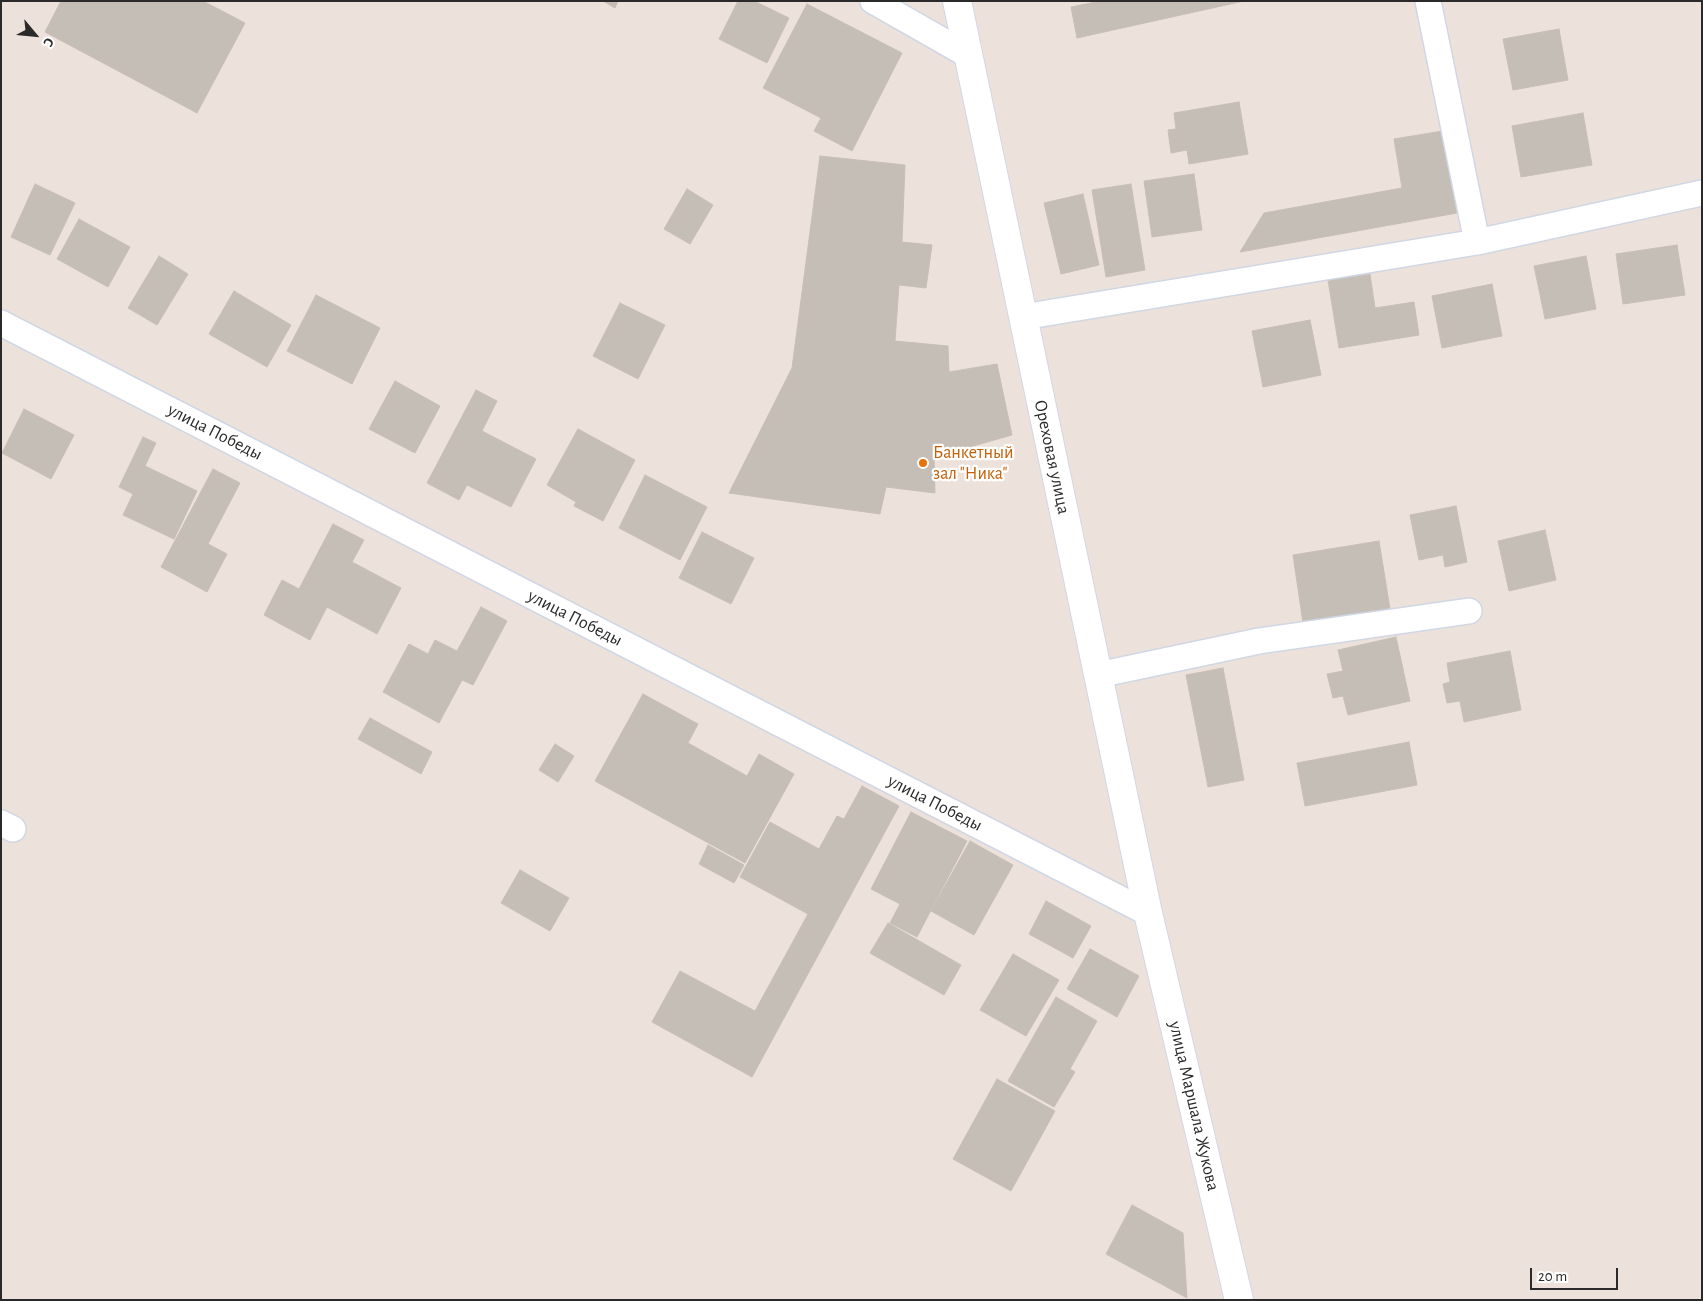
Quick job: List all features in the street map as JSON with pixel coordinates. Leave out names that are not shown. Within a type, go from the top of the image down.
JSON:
[{"type":"main road","name":"Ореховая улица","points":[[957,1],[1148,913]]},
{"type":"main road","name":"улица Маршала Жукова","points":[[1148,913],[1239,1300]]},
{"type":"street","points":[[873,1],[968,55]]},
{"type":"street","points":[[1428,1],[1477,242]]},
{"type":"street","points":[[1023,317],[1477,242],[1702,193]]},
{"type":"street","name":"улица Победы","points":[[1,323],[1148,913]]},
{"type":"street","points":[[1098,675],[1259,640],[1469,611]]},
{"type":"building","points":[[61,1],[203,1],[245,23],[197,113],[45,32]]},
{"type":"building","points":[[603,1],[618,1],[615,8]]},
{"type":"building","points":[[738,1],[754,1],[789,18],[767,63],[719,39]]},
{"type":"building","points":[[1101,1],[1244,1],[1077,38],[1071,7]]},
{"type":"building","points":[[807,4],[902,53],[852,151],[814,131],[821,118],[763,88]]},
{"type":"building","points":[[1559,29],[1568,80],[1513,90],[1503,39]]},
{"type":"building","points":[[1239,102],[1248,154],[1189,164],[1187,150],[1171,153],[1168,130],[1176,129],[1174,113]]},
{"type":"building","points":[[1583,113],[1592,165],[1521,177],[1512,126]]},
{"type":"building","points":[[1443,131],[1457,213],[1240,252],[1264,213],[1402,188],[1394,139]]},
{"type":"building","points":[[820,156],[905,165],[902,242],[932,245],[926,288],[899,285],[895,341],[948,346],[949,372],[997,364],[1012,435],[934,457],[935,493],[886,487],[880,514],[729,493],[792,368]]},
{"type":"building","points":[[1194,174],[1202,230],[1152,237],[1144,181]]},
{"type":"building","points":[[35,184],[75,203],[50,255],[11,237]]},
{"type":"building","points":[[1131,184],[1145,270],[1106,277],[1092,190]]},
{"type":"building","points":[[687,189],[713,205],[690,244],[664,229]]},
{"type":"building","points":[[1083,194],[1099,265],[1061,274],[1044,203]]},
{"type":"building","points":[[79,219],[130,247],[108,287],[57,259]]},
{"type":"building","points":[[1677,245],[1685,295],[1623,304],[1616,254]]},
{"type":"building","points":[[159,256],[188,274],[157,325],[128,308]]},
{"type":"building","points":[[1586,256],[1596,309],[1545,319],[1534,266]]},
{"type":"building","points":[[1370,274],[1375,308],[1414,302],[1419,335],[1339,348],[1328,280]]},
{"type":"building","points":[[1492,284],[1502,336],[1442,348],[1432,296]]},
{"type":"building","points":[[234,291],[291,325],[267,367],[209,334]]},
{"type":"building","points":[[316,295],[380,328],[352,384],[287,351]]},
{"type":"building","points":[[620,303],[665,325],[638,379],[593,356]]},
{"type":"building","points":[[1310,320],[1321,375],[1263,387],[1252,331]]},
{"type":"building","points":[[395,381],[440,406],[415,453],[369,429]]},
{"type":"building","points":[[476,390],[497,401],[482,431],[536,459],[511,507],[467,485],[459,500],[427,483]]},
{"type":"building","points":[[24,409],[74,435],[51,479],[2,453]]},
{"type":"building","points":[[578,429],[635,460],[603,521],[574,506],[576,502],[547,485]]},
{"type":"building","points":[[143,437],[156,443],[145,466],[197,491],[174,539],[123,515],[133,494],[119,487]]},
{"type":"building","points":[[213,469],[240,483],[208,544],[227,554],[207,592],[161,567]]},
{"type":"building","points":[[645,475],[707,507],[680,560],[619,528]]},
{"type":"building","points":[[1456,506],[1467,562],[1445,567],[1443,555],[1419,560],[1410,515]]},
{"type":"building","points":[[333,524],[364,540],[352,562],[401,588],[377,634],[327,607],[310,640],[264,615],[282,580],[299,589]]},
{"type":"building","points":[[1545,530],[1556,580],[1509,591],[1498,541]]},
{"type":"building","points":[[702,532],[754,558],[731,604],[679,578]]},
{"type":"building","points":[[1379,541],[1390,609],[1303,623],[1293,555]]},
{"type":"building","points":[[481,607],[507,621],[473,685],[462,680],[439,723],[383,692],[409,644],[428,654],[435,640],[457,651]]},
{"type":"building","points":[[1396,637],[1410,701],[1348,715],[1343,696],[1333,698],[1327,674],[1343,671],[1338,650]]},
{"type":"building","points":[[1510,651],[1521,710],[1464,722],[1460,701],[1447,703],[1443,684],[1450,682],[1447,663]]},
{"type":"building","points":[[1223,668],[1244,780],[1208,787],[1186,675]]},
{"type":"building","points":[[643,694],[698,724],[688,743],[747,776],[759,754],[794,774],[745,863],[595,781]]},
{"type":"building","points":[[370,718],[432,752],[421,774],[358,739]]},
{"type":"building","points":[[1409,742],[1417,785],[1305,806],[1297,763]]},
{"type":"building","points":[[555,744],[574,756],[558,782],[539,770]]},
{"type":"building","points":[[862,786],[899,806],[752,1077],[652,1022],[680,971],[755,1011],[808,914],[740,877],[770,822],[819,849],[837,816],[844,819]]},
{"type":"building","points":[[911,812],[967,841],[917,937],[890,923],[900,904],[871,889]]},
{"type":"building","points":[[970,841],[1013,865],[974,935],[931,911]]},
{"type":"building","points":[[708,845],[744,865],[734,883],[699,864]]},
{"type":"building","points":[[520,870],[569,898],[550,931],[501,903]]},
{"type":"building","points":[[1046,901],[1091,926],[1073,958],[1029,934]]},
{"type":"building","points":[[888,923],[961,965],[944,995],[870,953]]},
{"type":"building","points":[[1090,949],[1139,976],[1117,1017],[1067,989]]},
{"type":"building","points":[[1013,954],[1059,980],[1026,1036],[980,1010]]},
{"type":"building","points":[[1056,997],[1097,1021],[1070,1069],[1075,1072],[1054,1107],[1008,1081]]},
{"type":"building","points":[[997,1079],[1055,1111],[1011,1191],[953,1159]]},
{"type":"building","points":[[1132,1205],[1183,1233],[1187,1298],[1106,1254]]},
{"type":"place","name":"Банкетный зал \"Ника\"","points":[[923,463]]}]
